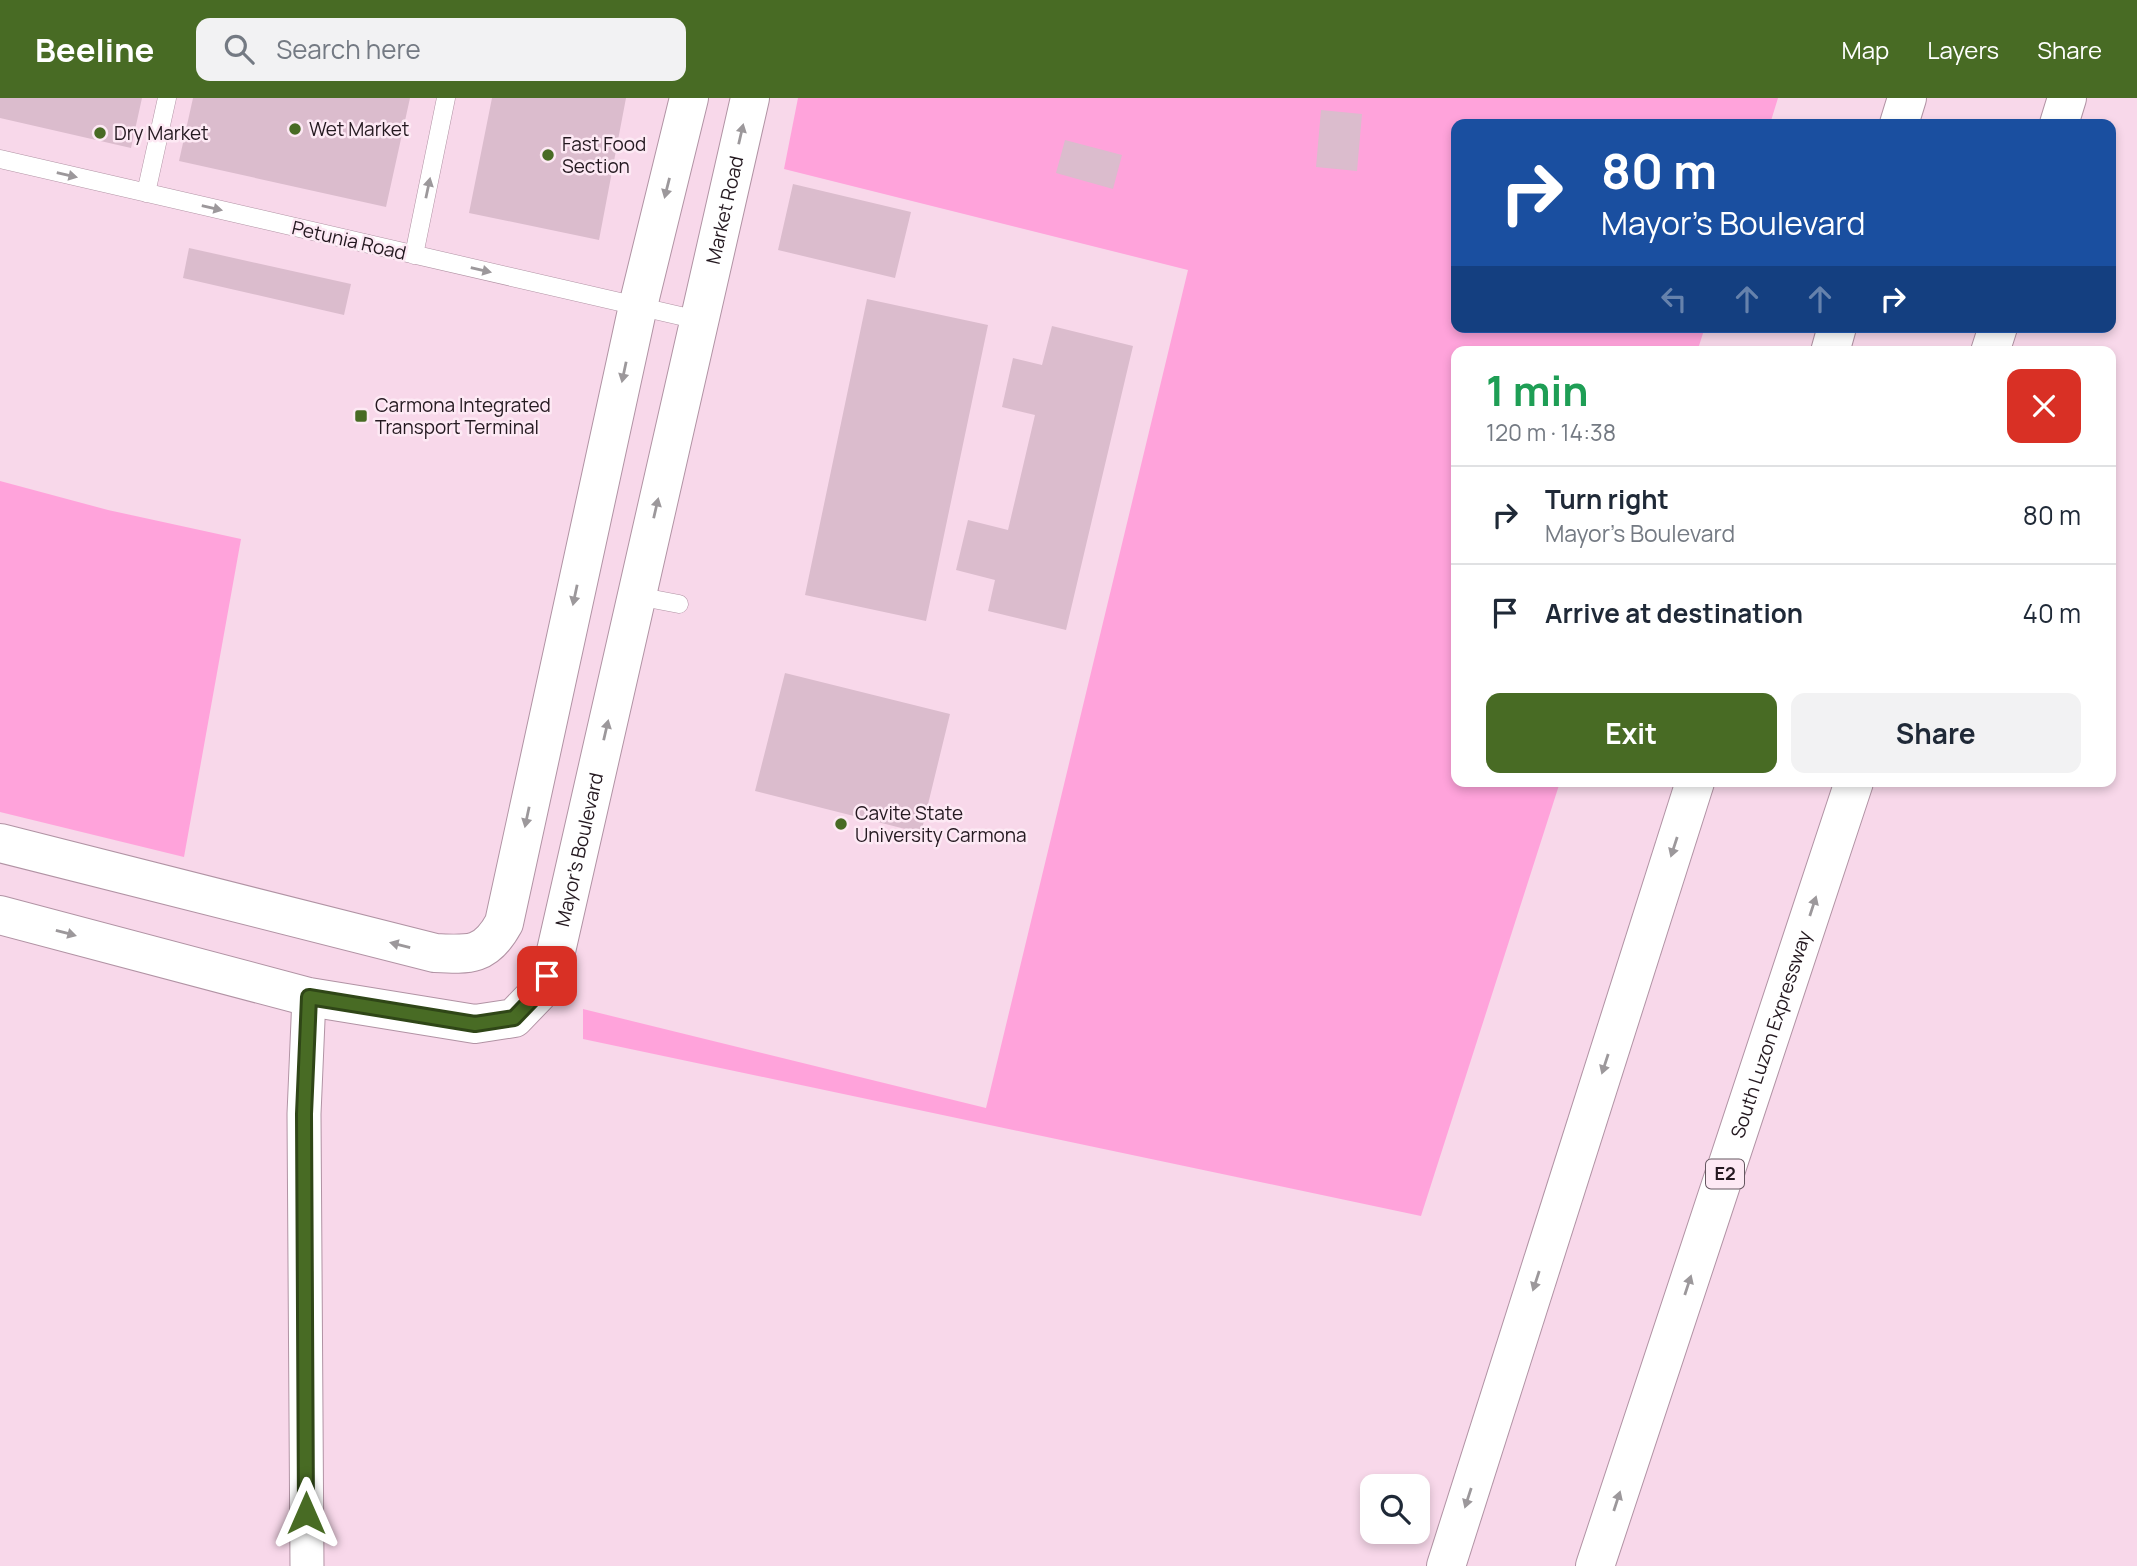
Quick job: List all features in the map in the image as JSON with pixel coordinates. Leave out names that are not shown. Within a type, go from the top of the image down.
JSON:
[{"type":"main road","points":[[0,843],[435,953],[459,955],[480,950],[494,941],[504,923],[638,306],[689,98]]},
{"type":"main road","name":"Market Road","points":[[698,320],[750,98]]},
{"type":"main road","points":[[1901,119],[1907,98]]},
{"type":"main road","points":[[2061,119],[2067,98]]},
{"type":"main road","name":"Mayor's Boulevard","points":[[0,915],[309,997],[475,1024],[514,1018],[539,992],[554,960],[698,320]]},
{"type":"main road","points":[[1446,1566],[1693,787]]},
{"type":"main road","name":"South Luzon Expressway","points":[[1595,1566],[1852,787]]},
{"type":"street","points":[[307,1566],[304,1114],[309,997]]},
{"type":"lane","points":[[146,193],[167,98]]},
{"type":"lane","points":[[414,254],[446,98]]},
{"type":"lane","name":"Petunia Road","points":[[0,159],[698,320]]},
{"type":"lane","points":[[637,596],[679,604]]},
{"type":"shaded area","points":[[798,98],[1778,98],[1772,119],[1451,119],[1451,333],[1703,333],[1699,346],[1451,346],[1451,787],[1558,787],[1421,1216],[583,1039],[583,1009],[986,1108],[1188,270],[784,169]]},
{"type":"shaded area","points":[[0,481],[108,510],[241,539],[184,857],[0,812]]},
{"type":"building","name":"Dry Market","points":[[0,98],[142,98],[131,148],[0,118]]},
{"type":"building","name":"Wet Market","points":[[193,98],[410,98],[386,207],[179,161]]},
{"type":"building","name":"Fast Food Section","points":[[492,98],[626,98],[599,240],[469,213]]},
{"type":"building","points":[[1321,110],[1362,114],[1357,171],[1316,167]]},
{"type":"building","points":[[1065,140],[1122,155],[1113,189],[1056,173]]},
{"type":"building","points":[[793,184],[911,212],[895,278],[778,250]]},
{"type":"building","points":[[189,248],[351,284],[344,315],[183,278]]},
{"type":"building","points":[[867,299],[988,325],[926,621],[805,595]]},
{"type":"building","points":[[1052,326],[1133,346],[1066,630],[988,611],[995,580],[956,570],[968,520],[1008,530],[1035,415],[1002,407],[1013,358],[1042,365]]},
{"type":"building","points":[[785,673],[950,714],[921,833],[755,791]]},
{"type":"place","name":"Wet Market","points":[[295,129]]},
{"type":"place","name":"Dry Market","points":[[100,133]]},
{"type":"place","name":"Fast Food Section","points":[[548,155]]},
{"type":"place","name":"Carmona Integrated Transport Terminal","points":[[361,416]]},
{"type":"place","name":"Cavite State University Carmona","points":[[841,824]]},
{"type":"route","points":[[306,1513],[304,1114],[309,997],[475,1024],[514,1018],[539,992],[547,976]]}]
